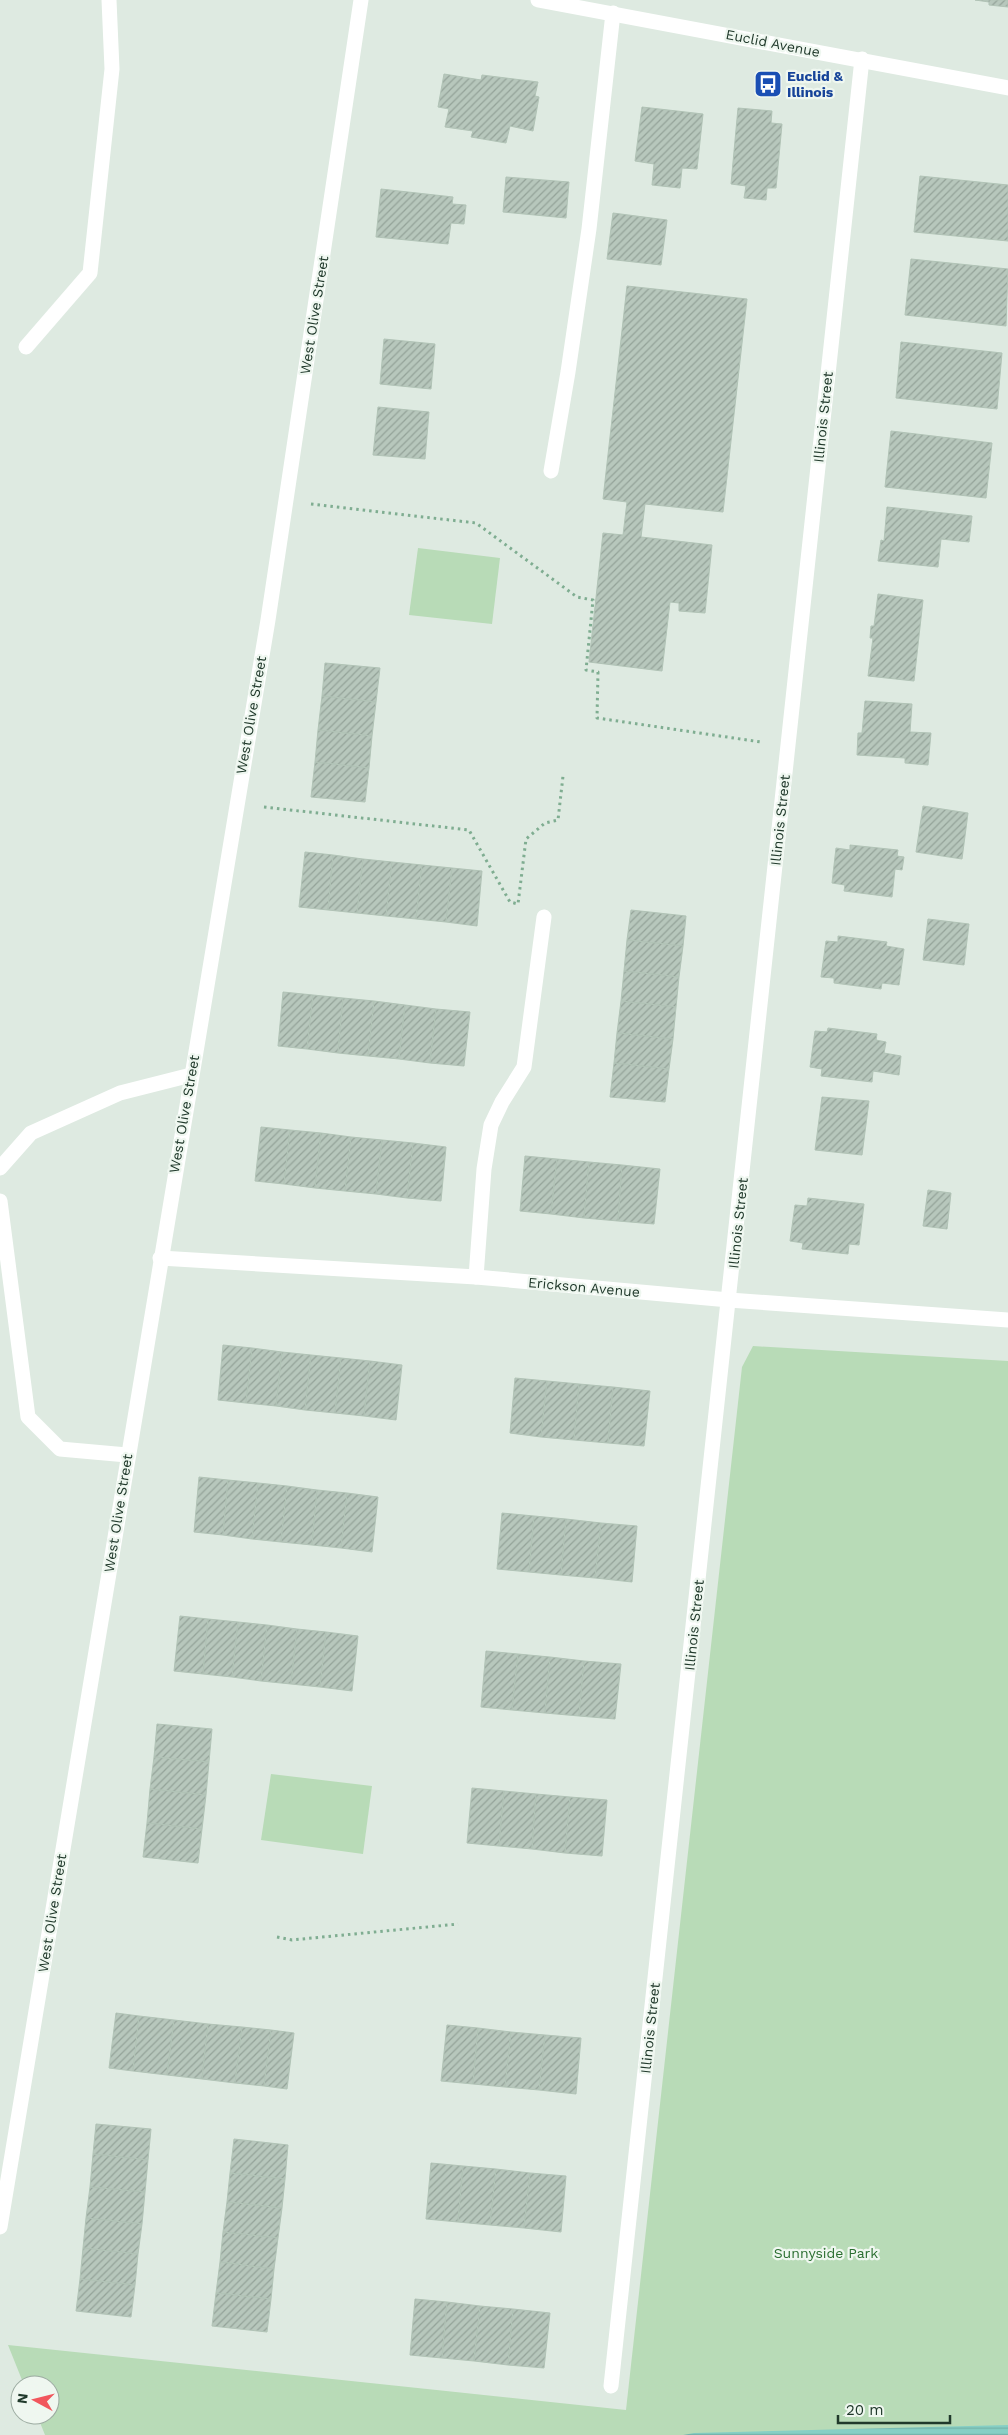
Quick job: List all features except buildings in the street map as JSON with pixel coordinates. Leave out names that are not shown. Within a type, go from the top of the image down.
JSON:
[{"type":"street","points":[[26,347],[90,273],[112,69],[109,0]]},
{"type":"street","name":"West Olive Street","points":[[0,2227],[286,501],[361,0]]},
{"type":"street","name":"Euclid Avenue","points":[[538,0],[862,59],[1008,88]]},
{"type":"street","points":[[551,471],[589,229],[613,13]]},
{"type":"street","name":"Illinois Street","points":[[611,2386],[862,59]]},
{"type":"street","points":[[476,1277],[490,1125],[524,1067],[544,917]]},
{"type":"street","points":[[0,1168],[31,1133],[120,1093],[191,1075]]},
{"type":"street","points":[[0,1201],[28,1417],[60,1448],[127,1455]]},
{"type":"street","name":"Erickson Avenue","points":[[160,1258],[476,1277],[729,1300],[1008,1320]]},
{"type":"path","points":[[286,501],[476,522],[577,597],[593,600],[586,670],[598,672],[597,718],[788,746]]},
{"type":"path","points":[[236,804],[469,830],[510,902],[518,904],[526,839],[545,823],[558,820],[563,776]]},
{"type":"path","points":[[277,1937],[292,1940],[458,1924]]},
{"type":"green space","points":[[418,548],[500,558],[492,624],[409,615]]},
{"type":"green space","name":"Sunnyside Park","points":[[753,1346],[1008,1361],[1008,2435],[45,2435],[41,2425],[60,2425],[60,2375],[20,2375],[8,2345],[626,2410],[742,1367]]},
{"type":"green space","points":[[271,1774],[372,1786],[363,1854],[261,1840]]},
{"type":"water","points":[[1008,2425],[1008,2435],[683,2435],[694,2433]]},
{"type":"place","name":"Euclid & Illinois","points":[[768,84]]}]
